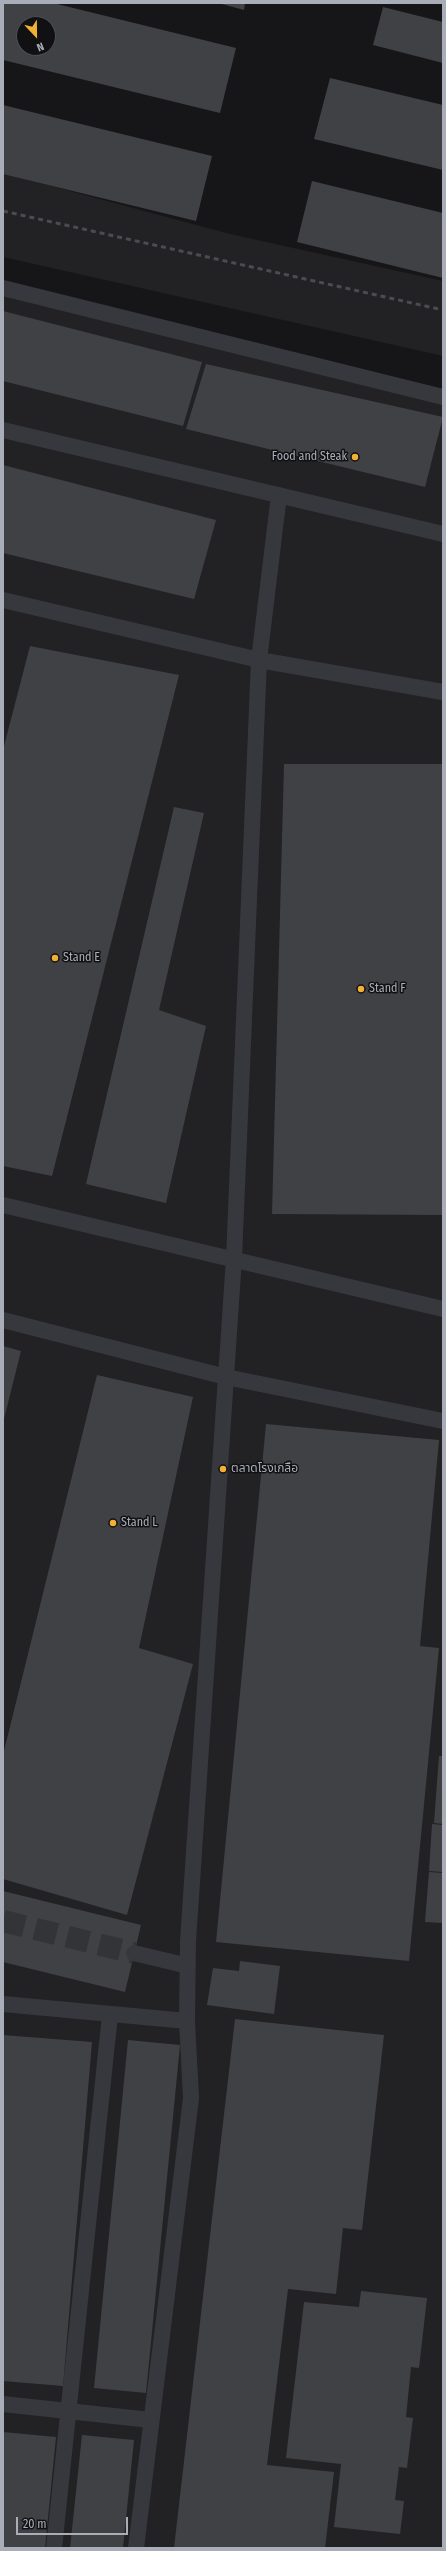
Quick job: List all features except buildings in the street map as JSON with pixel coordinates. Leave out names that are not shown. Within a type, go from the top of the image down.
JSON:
[{"type":"lane","points":[[3,288],[443,397]]},
{"type":"lane","points":[[3,430],[443,534]]},
{"type":"lane","points":[[136,2548],[191,2098],[187,2021],[188,1966],[234,1258],[259,660],[279,495]]},
{"type":"lane","points":[[3,600],[259,660],[443,692]]},
{"type":"lane","points":[[3,1205],[234,1258],[443,1309]]},
{"type":"lane","points":[[3,1320],[226,1377],[443,1421]]},
{"type":"lane","points":[[134,1953],[188,1966]]},
{"type":"lane","points":[[3,2004],[187,2021]]},
{"type":"lane","points":[[54,2548],[110,2015]]},
{"type":"lane","points":[[3,2404],[151,2420]]},
{"type":"shaded area","points":[[3,173],[230,234],[443,281],[443,356],[3,257]]},
{"type":"shaded area","name":"ตลาดโรงเกลือ","points":[[3,282],[443,389],[443,2548],[3,2548]]},
{"type":"tunnel","points":[[3,1921],[134,1953]]},
{"type":"railway","points":[[3,211],[443,310]]},
{"type":"place","name":"Food and Steak","points":[[355,457]]},
{"type":"place","name":"Stand E","points":[[55,958]]},
{"type":"place","name":"Stand F","points":[[361,989]]},
{"type":"place","name":"ตลาดโรงเกลือ","points":[[223,1469]]},
{"type":"place","name":"Stand L","points":[[113,1523]]}]
